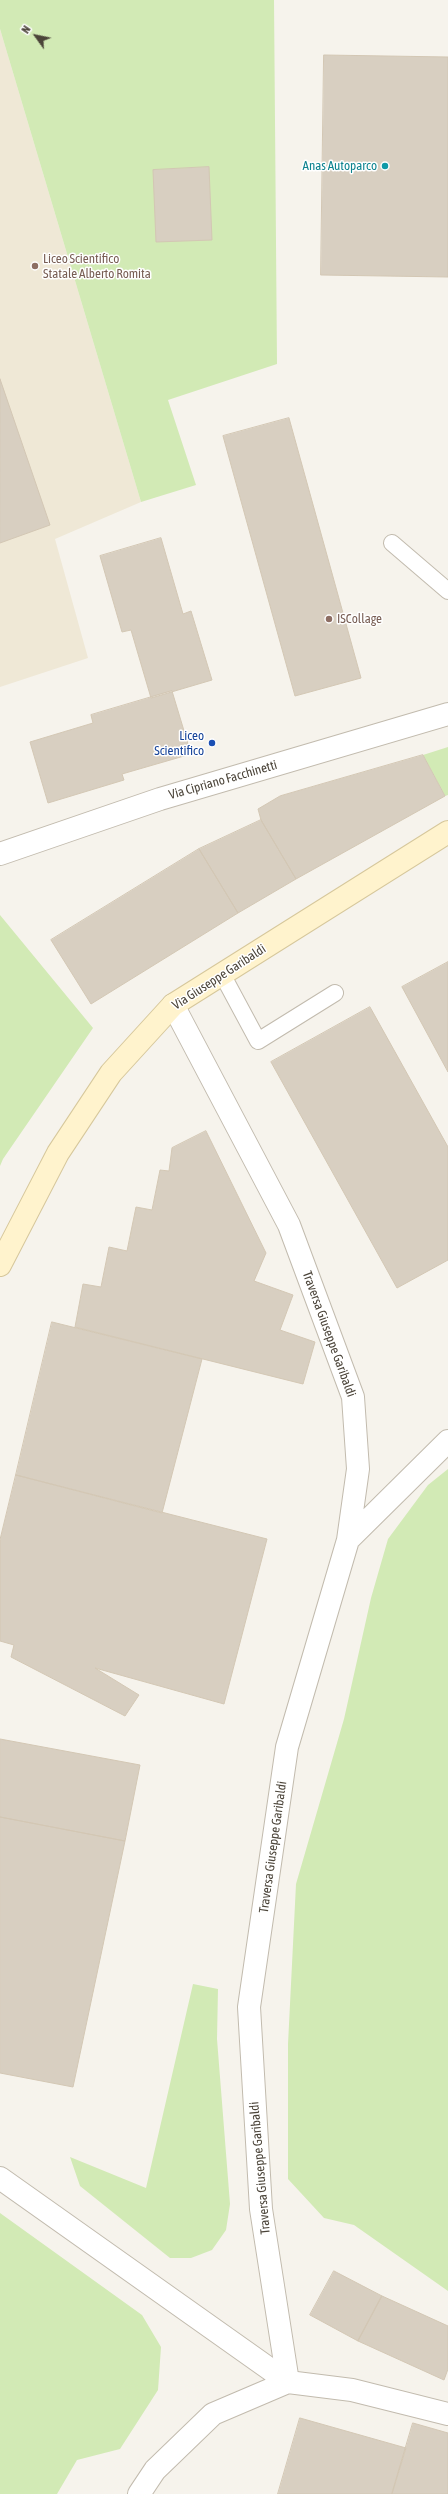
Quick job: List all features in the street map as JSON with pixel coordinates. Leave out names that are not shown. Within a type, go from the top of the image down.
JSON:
[{"type":"main road","name":"Via Giuseppe Garibaldi","points":[[0,1265],[66,1141],[111,1073],[173,1005],[448,833]]},
{"type":"street","name":"Via Cipriano Facchinetti","points":[[0,854],[160,799],[448,714]]},
{"type":"street","name":"Traversa Giuseppe Garibaldi","points":[[173,1005],[289,1225],[353,1396],[358,1469],[348,1540],[287,1747],[249,2007],[260,2209],[288,2382]]},
{"type":"street","points":[[348,1540],[448,1441]]},
{"type":"street","points":[[0,2178],[288,2382],[352,2390],[448,2414]]},
{"type":"street","points":[[139,2494],[155,2470],[214,2414],[288,2382]]},
{"type":"lane","points":[[392,543],[448,591]]},
{"type":"lane","points":[[222,974],[258,1042],[335,993]]},
{"type":"shaded area","name":"Liceo Scientifico Statale Alberto Romita","points":[[0,29],[141,502],[55,539],[88,658],[0,687]]},
{"type":"green space","points":[[0,0],[274,0],[277,364],[168,400],[196,485],[141,502],[0,29]]},
{"type":"green space","points":[[448,747],[448,795],[445,796],[423,755]]},
{"type":"green space","points":[[0,915],[93,1028],[3,1159],[0,1166]]},
{"type":"green space","points":[[448,1469],[448,2291],[354,2225],[324,2218],[288,2179],[288,2044],[296,1884],[344,1719],[371,1598],[388,1539],[428,1485]]},
{"type":"green space","points":[[193,1984],[218,1989],[217,2039],[230,2204],[226,2230],[212,2250],[191,2258],[170,2258],[80,2186],[70,2157],[146,2188]]},
{"type":"green space","points":[[0,2213],[142,2315],[161,2347],[158,2390],[120,2449],[77,2460],[57,2494],[0,2494]]},
{"type":"building","name":"Anas Autoparco","points":[[324,55],[448,57],[448,277],[321,275]]},
{"type":"building","points":[[209,167],[212,240],[156,242],[153,170]]},
{"type":"building","points":[[0,379],[50,525],[0,543]]},
{"type":"building","points":[[289,418],[361,678],[295,696],[223,436]]},
{"type":"building","points":[[161,538],[183,614],[191,611],[212,680],[151,698],[131,630],[122,632],[100,556]]},
{"type":"building","points":[[172,691],[191,754],[122,774],[124,780],[48,803],[30,742],[93,723],[91,715]]},
{"type":"building","points":[[423,755],[445,796],[296,879],[261,820],[258,809],[280,796]]},
{"type":"building","points":[[261,820],[296,879],[238,913],[199,849]]},
{"type":"building","points":[[199,849],[238,913],[91,1004],[51,940]]},
{"type":"building","points":[[448,962],[448,1072],[402,987]]},
{"type":"building","points":[[370,1007],[448,1147],[448,1260],[397,1288],[271,1062]]},
{"type":"building","points":[[206,1131],[266,1253],[254,1281],[293,1295],[280,1330],[315,1342],[303,1384],[75,1327],[83,1284],[101,1287],[109,1247],[127,1251],[136,1207],[152,1210],[160,1170],[169,1171],[172,1148]]},
{"type":"building","points":[[52,1322],[202,1359],[162,1513],[16,1475]]},
{"type":"building","points":[[16,1475],[267,1539],[224,1704],[95,1668],[139,1695],[125,1716],[11,1657],[14,1645],[0,1641],[0,1540]]},
{"type":"building","points":[[0,1739],[140,1765],[125,1841],[0,1817]]},
{"type":"building","points":[[0,1817],[125,1841],[73,2087],[0,2073]]},
{"type":"building","points":[[334,2271],[382,2296],[358,2341],[310,2315]]},
{"type":"building","points":[[382,2296],[448,2326],[448,2369],[444,2380],[358,2341]]},
{"type":"building","points":[[300,2418],[406,2448],[392,2494],[278,2494]]},
{"type":"building","points":[[413,2423],[448,2433],[448,2494],[392,2494]]},
{"type":"place","name":"Anas Autoparco","points":[[385,166]]},
{"type":"place","name":"Liceo Scientifico Statale Alberto Romita","points":[[35,266]]},
{"type":"place","name":"ISCollage","points":[[329,619]]},
{"type":"place","name":"Liceo Scientifico","points":[[212,743]]}]
